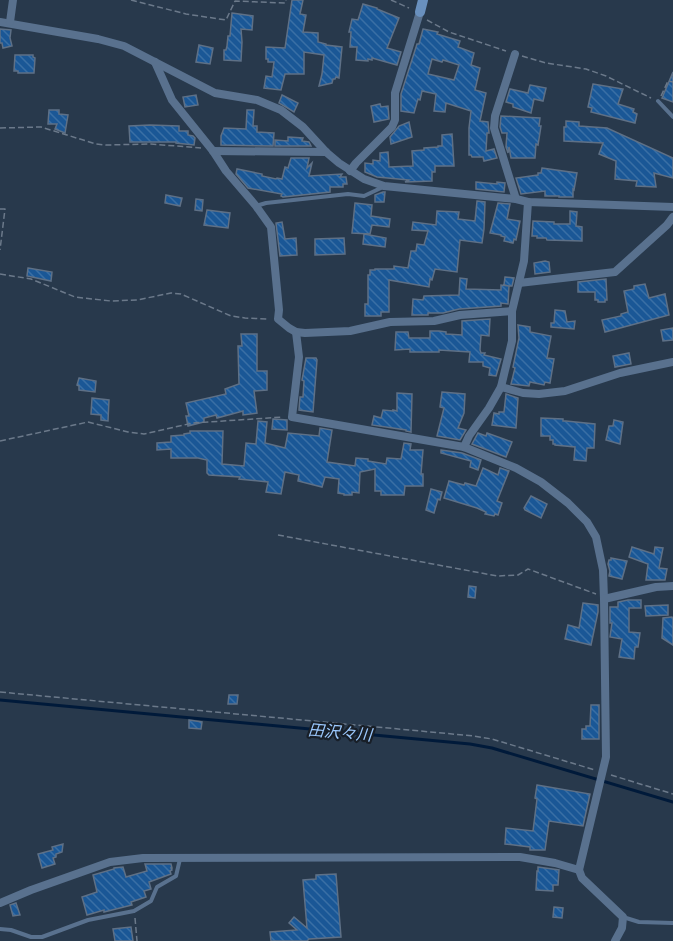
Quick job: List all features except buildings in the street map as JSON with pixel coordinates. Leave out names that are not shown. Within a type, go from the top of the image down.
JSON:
[{"type":"street","points":[[10,22],[13,0]]},
{"type":"street","points":[[350,171],[392,126],[395,93],[423,0]]},
{"type":"street","points":[[0,22],[99,39],[124,46],[215,93],[257,100],[281,110],[303,127],[326,152],[350,171],[384,186],[528,202],[673,207]]},
{"type":"street","points":[[515,54],[495,116],[494,128],[516,199]]},
{"type":"street","points":[[155,61],[172,100],[271,227],[278,319],[289,328],[305,333],[350,331],[390,322],[434,321],[460,315],[512,311]]},
{"type":"street","points":[[213,151],[326,152]]},
{"type":"street","points":[[465,447],[469,436],[501,387],[512,341],[512,311],[524,261],[528,202]]},
{"type":"street","points":[[519,283],[615,272],[673,217]]},
{"type":"street","points":[[296,332],[299,357],[292,417],[465,447],[516,468],[541,482],[588,522],[596,537],[603,570],[606,758],[579,870],[582,878],[623,917],[622,928],[615,941]]},
{"type":"street","points":[[501,387],[523,393],[565,391],[620,373],[673,362]]},
{"type":"street","points":[[604,599],[656,587],[673,586]]},
{"type":"street","points":[[0,903],[110,862],[143,858],[520,857],[579,870]]},
{"type":"lane","points":[[658,101],[673,117]]},
{"type":"lane","points":[[256,206],[348,194],[364,196],[384,186]]},
{"type":"lane","points":[[0,929],[11,930],[30,937],[42,937],[88,920],[134,911],[151,901],[157,886],[176,876],[180,858]]},
{"type":"lane","points":[[623,917],[639,922],[673,923]]},
{"type":"path","points":[[131,0],[186,14],[226,20],[235,1],[285,3],[286,0]]},
{"type":"path","points":[[391,0],[420,12],[426,20],[449,32],[546,63],[586,69],[658,101],[668,81],[673,82]]},
{"type":"path","points":[[0,128],[41,127],[96,144],[151,144],[213,151]]},
{"type":"path","points":[[0,209],[5,209],[0,250]]},
{"type":"path","points":[[0,274],[31,279],[75,297],[111,301],[137,300],[171,293],[181,294],[231,316],[278,319]]},
{"type":"path","points":[[0,441],[88,422],[144,434],[194,423],[270,416],[292,417]]},
{"type":"path","points":[[278,535],[497,576],[518,575],[528,569],[594,592],[604,599]]},
{"type":"path","points":[[0,692],[474,736],[492,739],[601,777],[673,794]]},
{"type":"path","points":[[134,911],[137,941]]},
{"type":"waterway","name":"田沢々川","points":[[0,700],[470,744],[492,748],[673,802]]}]
